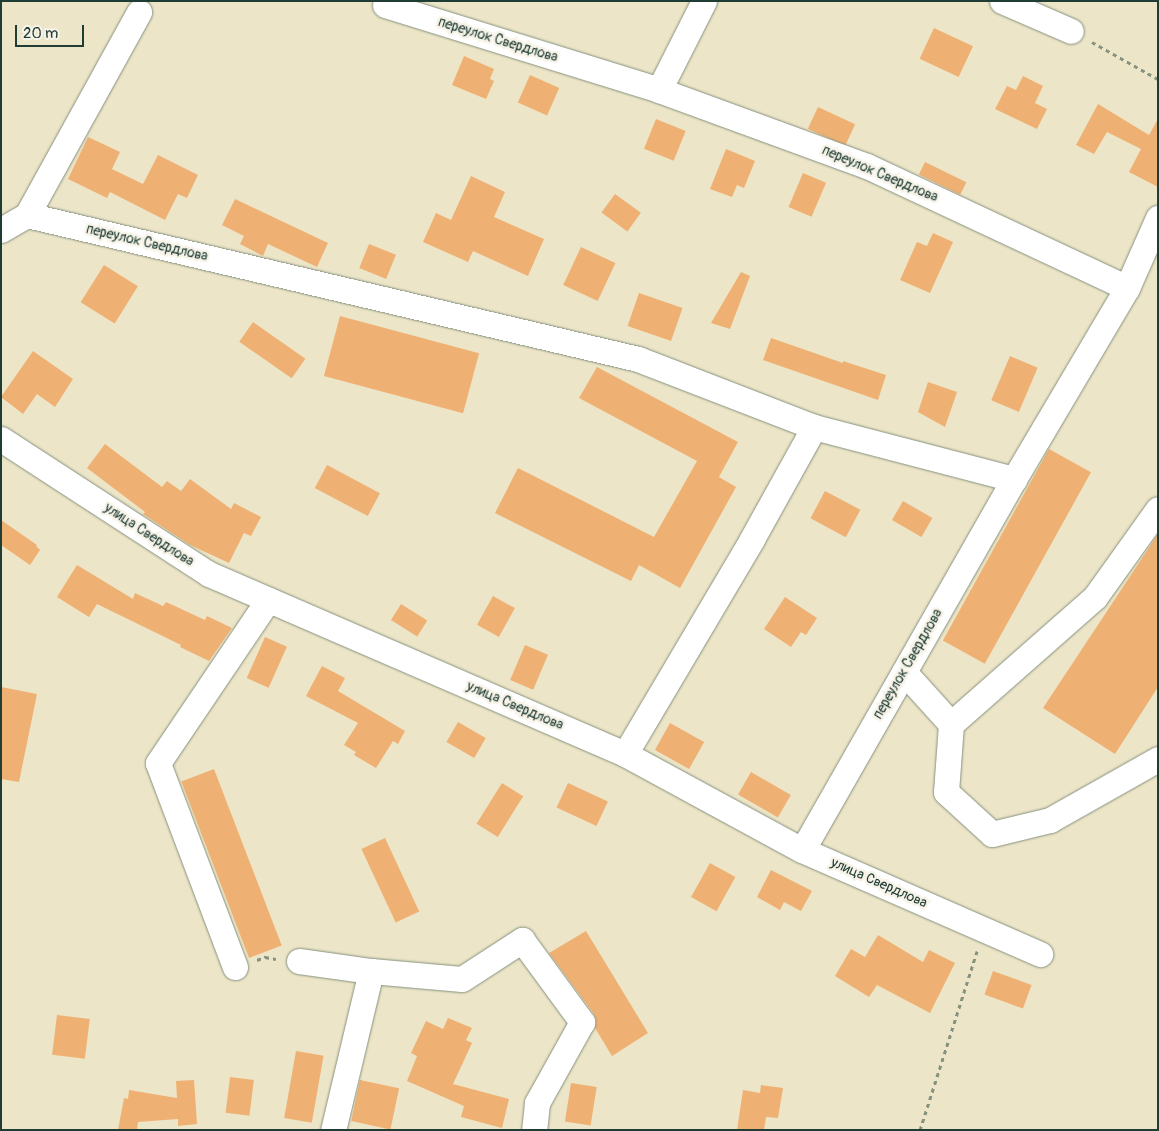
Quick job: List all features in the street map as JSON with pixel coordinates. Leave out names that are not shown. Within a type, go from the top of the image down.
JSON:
[{"type":"street","points":[[659,90],[704,1]]},
{"type":"street","points":[[1002,1],[1072,31]]},
{"type":"street","name":"переулок Свердлова","points":[[385,5],[659,90],[866,166],[1127,288],[1014,479],[802,850]]},
{"type":"street","points":[[1,230],[27,215],[139,12]]},
{"type":"street","name":"переулок Свердлова","points":[[27,215],[638,359],[814,427],[1014,479]]},
{"type":"street","points":[[1127,288],[1158,218]]},
{"type":"street","points":[[625,754],[752,539],[814,427]]},
{"type":"street","name":"улица Свердлова","points":[[1,439],[209,574],[625,754],[802,850],[1040,954]]},
{"type":"street","points":[[1158,510],[1095,597],[951,724],[946,792],[992,834],[1050,820],[1158,759]]},
{"type":"street","points":[[235,967],[158,763],[268,600]]},
{"type":"street","points":[[904,672],[951,724]]},
{"type":"street","points":[[299,961],[371,972],[462,979],[522,940],[582,1022],[537,1103],[534,1130]]},
{"type":"street","points":[[333,1130],[371,972]]},
{"type":"path","points":[[1072,31],[1158,79]]},
{"type":"path","points":[[920,1130],[984,929]]},
{"type":"path","points":[[235,967],[265,958],[299,961]]},
{"type":"building","points":[[934,28],[973,46],[959,77],[920,59]]},
{"type":"building","points":[[464,56],[494,69],[490,79],[494,81],[486,99],[452,85]]},
{"type":"building","points":[[530,75],[559,88],[547,115],[518,102]]},
{"type":"building","points":[[1023,76],[1043,86],[1035,103],[1047,109],[1037,129],[995,109],[1007,86],[1016,90]]},
{"type":"building","points":[[1098,104],[1149,135],[1158,119],[1158,187],[1129,172],[1141,149],[1107,132],[1094,154],[1076,145]]},
{"type":"building","points":[[818,107],[855,124],[845,146],[808,129]]},
{"type":"building","points":[[656,119],[686,131],[674,161],[644,149]]},
{"type":"building","points":[[88,137],[120,152],[112,169],[143,184],[158,155],[198,175],[187,198],[178,194],[165,220],[110,192],[107,198],[68,179]]},
{"type":"building","points":[[726,149],[755,161],[744,188],[737,185],[732,197],[710,189]]},
{"type":"building","points":[[925,162],[966,182],[960,195],[919,175]]},
{"type":"building","points":[[803,173],[826,183],[812,217],[789,207]]},
{"type":"building","points":[[471,176],[505,192],[494,217],[544,239],[528,276],[473,251],[468,262],[423,242],[436,213],[451,220]]},
{"type":"building","points":[[615,194],[641,213],[627,231],[601,213]]},
{"type":"building","points":[[235,199],[328,243],[317,267],[268,244],[263,256],[240,244],[244,236],[222,225]]},
{"type":"building","points":[[933,233],[953,242],[930,293],[900,280],[917,242],[927,246]]},
{"type":"building","points":[[369,244],[396,255],[386,279],[359,268]]},
{"type":"building","points":[[581,247],[615,263],[598,301],[563,285]]},
{"type":"building","points":[[104,265],[138,286],[115,324],[81,302]]},
{"type":"building","points":[[741,272],[750,276],[730,329],[711,323]]},
{"type":"building","points":[[639,293],[682,308],[671,341],[628,326]]},
{"type":"building","points":[[340,316],[479,353],[463,413],[324,376]]},
{"type":"building","points":[[253,322],[305,359],[292,378],[239,342]]},
{"type":"building","points":[[771,338],[843,363],[843,361],[886,375],[878,400],[763,360]]},
{"type":"building","points":[[33,351],[73,379],[55,407],[37,394],[23,414],[1,397]]},
{"type":"building","points":[[1010,356],[1038,368],[1019,412],[991,400]]},
{"type":"building","points":[[597,367],[738,442],[719,477],[736,487],[680,588],[639,565],[631,581],[495,513],[518,468],[654,537],[697,461],[579,398]]},
{"type":"building","points":[[928,382],[957,392],[945,427],[918,412]]},
{"type":"building","points":[[105,444],[162,487],[167,481],[181,491],[190,479],[231,509],[234,503],[261,517],[251,536],[244,533],[229,563],[190,545],[143,514],[145,512],[87,468]]},
{"type":"building","points":[[1049,449],[1091,472],[985,664],[943,641]]},
{"type":"building","points":[[327,465],[380,493],[368,516],[315,488]]},
{"type":"building","points":[[825,491],[860,510],[846,537],[810,518]]},
{"type":"building","points":[[903,501],[932,518],[921,537],[892,520]]},
{"type":"building","points":[[1,520],[37,545],[40,550],[30,565],[1,545]]},
{"type":"building","points":[[1158,534],[1158,687],[1115,754],[1043,708]]},
{"type":"building","points":[[77,565],[133,599],[135,593],[163,606],[166,602],[205,620],[207,616],[232,628],[209,661],[180,647],[181,645],[97,604],[89,617],[57,597]]},
{"type":"building","points":[[493,596],[515,608],[499,637],[477,625]]},
{"type":"building","points":[[785,597],[817,618],[806,635],[801,632],[791,647],[764,629]]},
{"type":"building","points":[[401,604],[427,620],[417,637],[391,620]]},
{"type":"building","points":[[265,637],[287,647],[269,688],[247,678]]},
{"type":"building","points":[[525,645],[548,655],[533,690],[510,680]]},
{"type":"building","points":[[322,666],[345,678],[338,691],[405,731],[398,744],[393,741],[376,768],[354,755],[356,752],[344,745],[358,723],[306,696]]},
{"type":"building","points":[[1,687],[37,694],[19,782],[1,779]]},
{"type":"building","points":[[458,722],[486,738],[474,758],[446,742]]},
{"type":"building","points":[[670,723],[704,742],[689,769],[655,750]]},
{"type":"building","points":[[214,769],[282,945],[249,958],[181,782]]},
{"type":"building","points":[[751,772],[791,795],[778,818],[738,795]]},
{"type":"building","points":[[502,783],[523,796],[498,837],[477,824]]},
{"type":"building","points":[[568,783],[608,802],[596,826],[557,807]]},
{"type":"building","points":[[385,838],[419,911],[396,922],[361,849]]},
{"type":"building","points":[[710,863],[735,877],[716,911],[691,897]]},
{"type":"building","points":[[771,870],[812,891],[801,911],[784,902],[780,910],[757,897]]},
{"type":"building","points":[[586,931],[648,1033],[612,1056],[595,1028],[594,1014],[549,953]]},
{"type":"building","points":[[878,935],[923,962],[929,950],[955,963],[930,1013],[877,985],[869,997],[835,976],[851,949],[865,957]]},
{"type":"building","points":[[993,971],[1032,985],[1023,1009],[984,994]]},
{"type":"building","points":[[57,1015],[90,1019],[85,1059],[52,1055]]},
{"type":"building","points":[[448,1018],[472,1028],[466,1040],[472,1043],[453,1084],[509,1099],[502,1128],[461,1117],[464,1106],[407,1081],[417,1056],[411,1053],[426,1021],[443,1029]]},
{"type":"building","points":[[296,1051],[324,1056],[312,1123],[284,1118]]},
{"type":"building","points":[[230,1077],[254,1080],[249,1116],[226,1113]]},
{"type":"building","points":[[194,1080],[197,1124],[178,1126],[178,1119],[138,1122],[137,1130],[118,1130],[124,1098],[128,1099],[129,1090],[177,1098],[176,1081]]},
{"type":"building","points":[[360,1080],[399,1088],[390,1129],[351,1121]]},
{"type":"building","points":[[571,1083],[597,1087],[591,1126],[565,1122]]},
{"type":"building","points":[[761,1085],[783,1088],[778,1118],[766,1117],[764,1130],[737,1130],[743,1090],[760,1093]]}]
